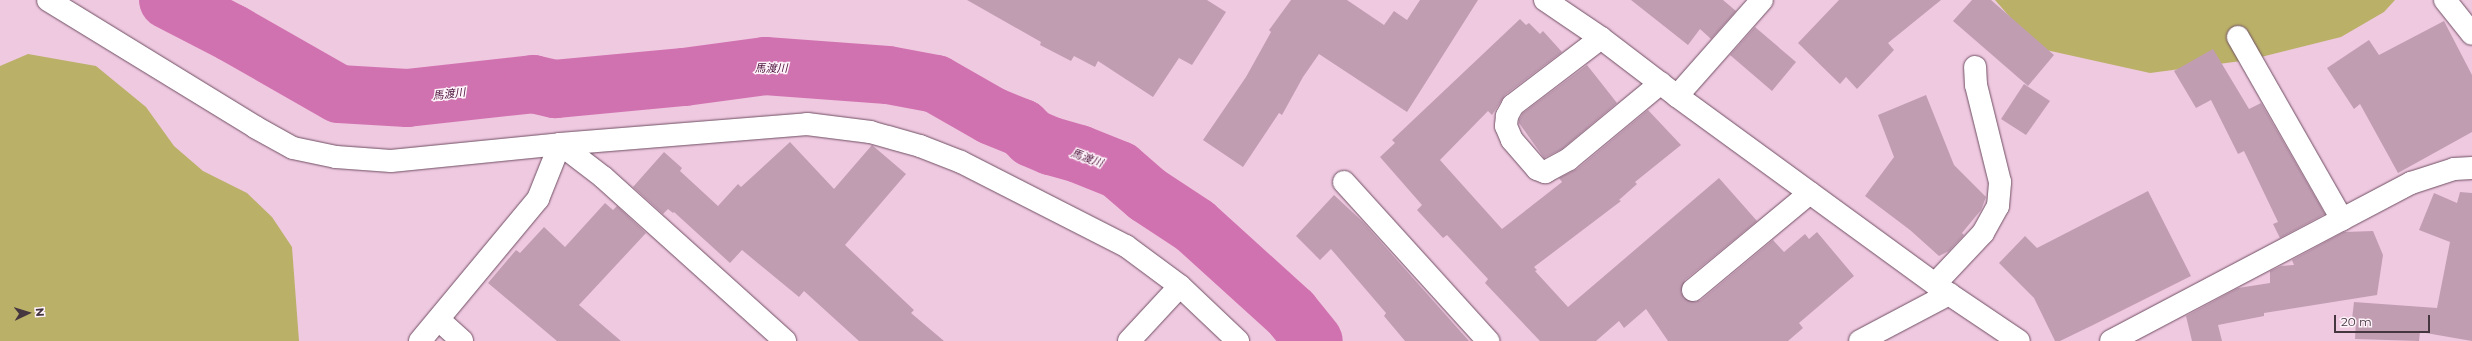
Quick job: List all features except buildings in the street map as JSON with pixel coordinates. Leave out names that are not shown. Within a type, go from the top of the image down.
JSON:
[{"type":"street","points":[[48,0],[255,128],[293,148],[336,157],[391,162],[560,144],[807,124],[870,132],[920,146],[961,162],[1126,246],[1180,286],[1238,341]]},
{"type":"street","points":[[1545,0],[1601,38],[1942,289],[2019,341]]},
{"type":"street","points":[[1601,38],[1512,106],[1507,116],[1506,126],[1512,140],[1537,169],[1545,172],[1569,159],[1669,89],[1762,0]]},
{"type":"street","points":[[2445,0],[2472,34]]},
{"type":"street","points":[[2238,37],[2342,219]]},
{"type":"street","points":[[1860,341],[1942,289],[1983,233],[1998,206],[2000,182],[1976,85],[1975,67]]},
{"type":"street","points":[[420,341],[538,199],[560,144]]},
{"type":"street","points":[[560,144],[603,177],[785,341]]},
{"type":"street","points":[[2111,341],[2411,183],[2454,169],[2472,168]]},
{"type":"street","points":[[1344,182],[1488,341]]},
{"type":"street","points":[[1694,290],[1810,193]]},
{"type":"street","points":[[1129,341],[1180,286]]},
{"type":"street","points":[[439,320],[462,341]]},
{"type":"shaded area","points":[[1995,0],[2395,0],[2384,12],[2341,37],[2249,60],[2150,73],[2037,48]]},
{"type":"shaded area","points":[[28,54],[96,66],[146,107],[174,146],[203,171],[247,193],[272,217],[292,247],[299,341],[0,341],[0,66]]},
{"type":"waterway","name":"馬渡川","points":[[168,0],[232,33],[339,94],[407,98],[533,84],[555,89],[684,77],[765,66],[888,75],[936,84],[992,116],[1022,128],[1032,138],[1051,146],[1079,154],[1119,170],[1148,195],[1195,226],[1291,313],[1314,341]]}]
